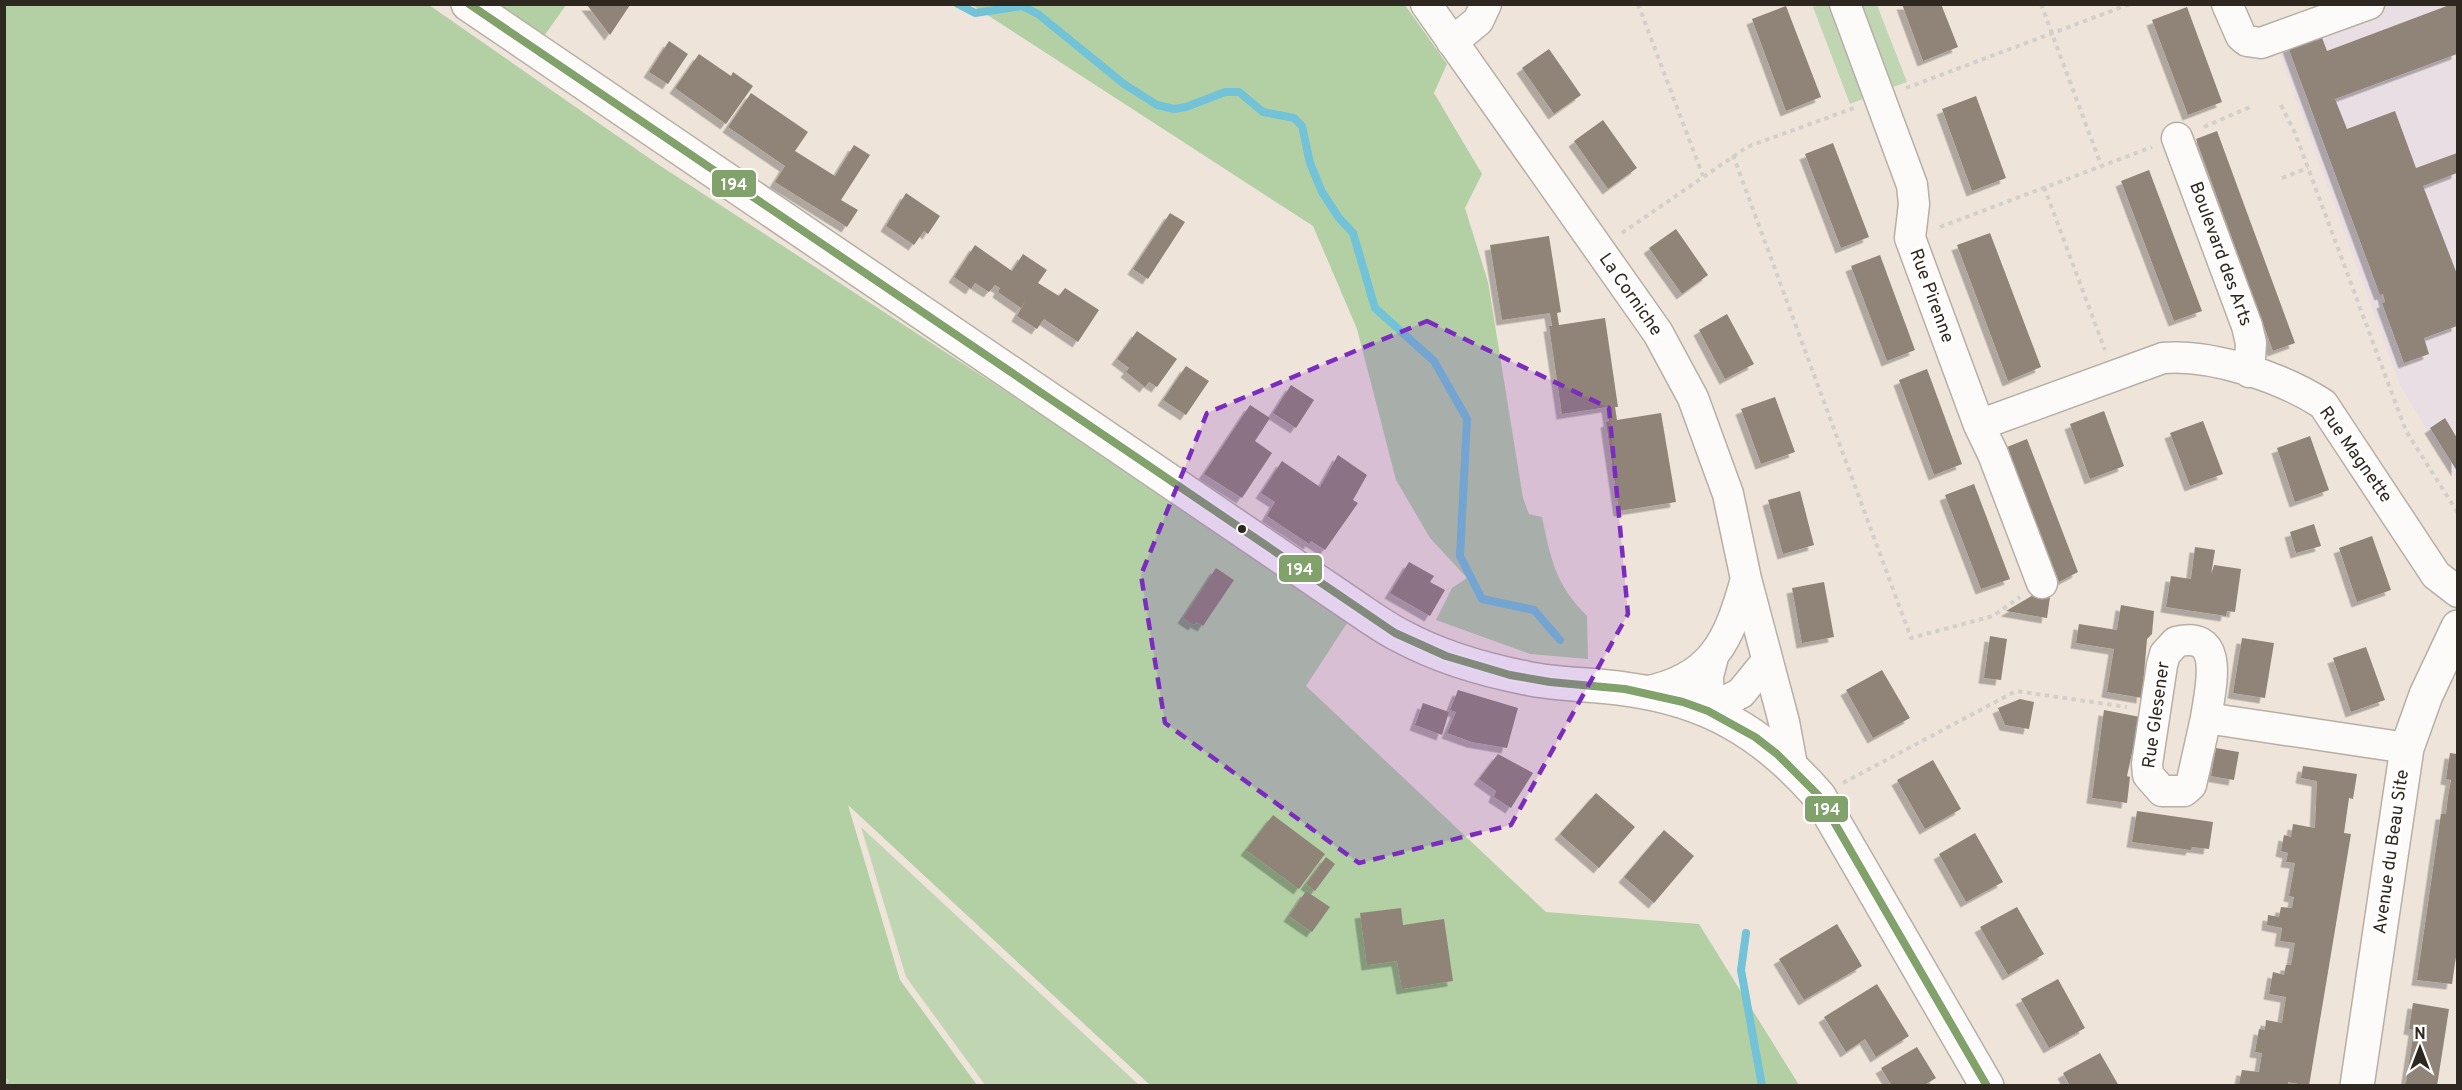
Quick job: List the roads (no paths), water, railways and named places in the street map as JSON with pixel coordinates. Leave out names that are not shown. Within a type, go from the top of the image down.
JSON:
[{"type":"main road","points":[[468,4],[1402,637],[1468,663],[1527,679],[1644,692],[1709,710],[1755,736],[1792,765],[1819,796],[1988,1086]]},
{"type":"main road","name":"Avenue du Beau Site","points":[[2357,1086],[2407,748],[2430,684],[2457,627]]},
{"type":"street","name":"La Corniche","points":[[1426,4],[1658,333],[1697,407],[1728,494],[1746,579],[1784,722],[1792,765]]},
{"type":"street","points":[[1452,42],[1478,21],[1486,4]]},
{"type":"street","name":"Rue Pirenne","points":[[1845,4],[1912,185],[1914,204],[1910,238],[1979,425],[1993,453],[2043,583]]},
{"type":"street","points":[[2227,4],[2241,36],[2254,43],[2261,43],[2369,4]]},
{"type":"street","name":"Boulevard des Arts","points":[[2177,138],[2247,326],[2252,343],[2248,372]]},
{"type":"street","name":"Rue Magnette","points":[[1979,425],[2163,358],[2185,356],[2248,372],[2306,393],[2323,404],[2436,575],[2457,592]]},
{"type":"street","name":"La Corniche","points":[[1644,692],[1673,685],[1701,669],[1713,657],[1730,630],[1746,579]]},
{"type":"street","name":"Rue Glesener","points":[[2195,640],[2205,645],[2212,662],[2206,718],[2190,785],[2184,791],[2162,790],[2148,775],[2146,764],[2165,654],[2176,642],[2195,640]]},
{"type":"street","name":"La Corniche","points":[[1709,710],[1708,676],[1713,657]]},
{"type":"street","points":[[1709,710],[1741,693],[1767,661]]},
{"type":"street","points":[[2206,718],[2407,748]]},
{"type":"waterway","points":[[958,4],[975,13],[1022,6],[1038,14],[1124,84],[1157,105],[1174,109],[1186,107],[1225,92],[1239,92],[1263,112],[1294,118],[1302,126],[1310,163],[1322,192],[1339,218],[1353,233],[1375,308],[1434,361],[1467,419],[1460,556],[1482,599],[1534,610],[1560,640]]},
{"type":"waterway","points":[[1746,933],[1741,970],[1762,1086]]}]
